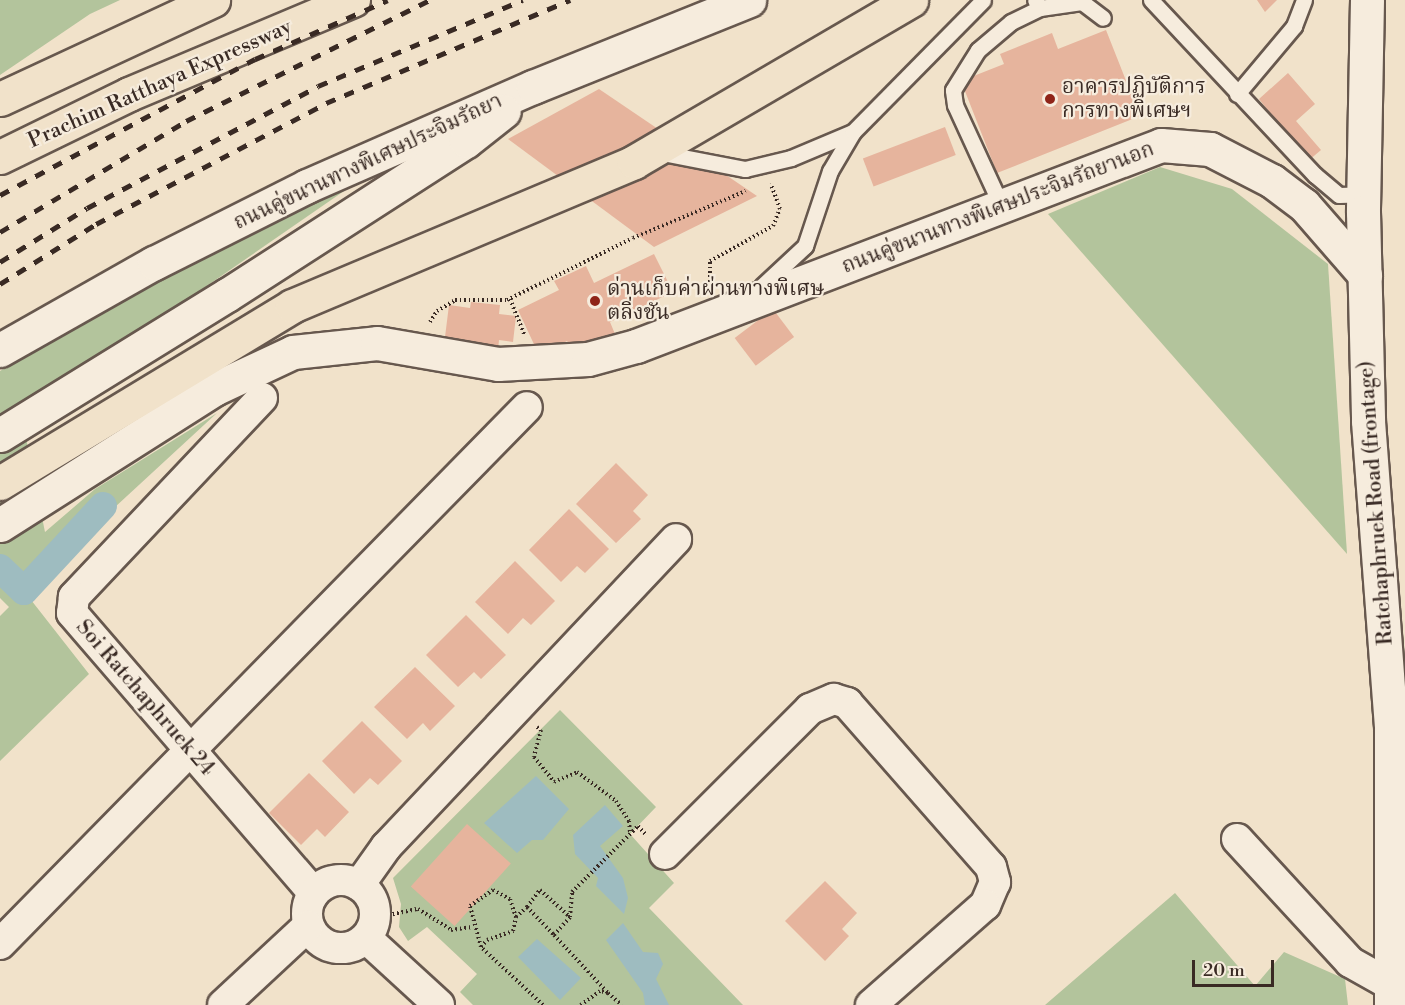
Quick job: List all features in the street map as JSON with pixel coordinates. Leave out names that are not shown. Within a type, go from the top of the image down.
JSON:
[{"type":"highway","points":[[0,99],[213,0]]},
{"type":"highway","name":"Prachim Ratthaya Expressway","points":[[0,157],[129,94],[353,0]]},
{"type":"highway","points":[[0,483],[292,306],[653,151],[911,0]]},
{"type":"main road","name":"ถนนคู่ขนานทางพิเศษประจิมรัถยา","points":[[0,350],[154,263],[307,186],[533,87],[749,0]]},
{"type":"main road","name":"Ratchaphruek Road (frontage)","points":[[1367,0],[1363,194],[1368,421],[1391,729],[1391,995]]},
{"type":"main road","points":[[0,435],[227,295],[466,141],[533,87]]},
{"type":"main road","name":"ถนนคู่ขนานทางพิเศษประจิมรัถยานอก","points":[[0,525],[257,366],[330,345],[413,348],[498,364],[556,363],[636,346],[1161,145],[1210,149],[1272,181],[1304,205],[1365,275]]},
{"type":"street","points":[[0,84],[174,0]]},
{"type":"street","name":"Soi Ratchaphruek 24","points":[[262,398],[71,605],[77,622],[193,749],[314,893]]},
{"type":"street","points":[[4,932],[193,749],[527,407]]},
{"type":"street","points":[[359,885],[386,847],[676,539]]},
{"type":"street","points":[[665,854],[810,709],[834,699],[847,703],[991,867],[995,882],[985,905],[871,1005]]},
{"type":"street","points":[[1237,839],[1350,962],[1391,995]]},
{"type":"street","points":[[334,881],[359,885],[371,899],[370,928],[354,946],[327,946],[308,926],[306,915],[314,893],[334,881]]},
{"type":"street","points":[[223,1005],[308,926]]},
{"type":"street","points":[[370,928],[439,1005]]},
{"type":"lane","points":[[726,312],[805,246],[830,171],[853,132],[983,0]]},
{"type":"lane","points":[[1151,0],[1237,94],[1339,195],[1363,194]]},
{"type":"lane","points":[[1237,94],[1294,26],[1304,0]]},
{"type":"lane","points":[[1001,205],[954,105],[953,90],[978,50],[1037,4],[1082,2],[1103,18]]},
{"type":"lane","points":[[653,151],[744,170],[791,158],[853,132]]},
{"type":"path","points":[[413,348],[436,311],[455,300],[507,300],[633,238],[769,182],[780,209],[773,226],[710,261],[707,275],[726,312]]},
{"type":"path","points":[[515,709],[541,730],[534,757],[554,782],[577,772],[616,801],[629,821],[630,834]]},
{"type":"path","points":[[554,935],[570,917],[572,892],[609,855]]},
{"type":"path","points":[[481,947],[487,940],[513,931],[516,917],[510,899],[493,890],[470,906],[472,927],[481,947],[543,1005]]},
{"type":"path","points":[[516,917],[540,890],[570,917]]},
{"type":"path","points":[[527,907],[622,1005]]},
{"type":"path","points":[[370,928],[418,909],[451,930],[472,927]]},
{"type":"path","points":[[580,1005],[600,991],[608,993]]},
{"type":"green space","points":[[0,0],[120,0],[90,14],[0,75]]},
{"type":"green space","points":[[1160,167],[1232,189],[1328,264],[1347,554],[1048,214]]},
{"type":"green space","points":[[360,180],[201,290],[219,316],[26,438],[45,532],[95,489],[217,413],[24,591],[89,674],[0,761],[0,616],[9,607],[0,598],[0,371],[110,305]]},
{"type":"green space","points":[[560,710],[656,807],[630,834],[674,883],[649,908],[743,1005],[473,1005],[460,992],[477,974],[427,927],[408,941],[399,927],[401,904],[393,878]]},
{"type":"green space","points":[[1175,893],[1255,986],[1284,952],[1345,979],[1348,1005],[1045,1005]]},
{"type":"water","points":[[536,776],[569,809],[543,840],[532,840],[517,853],[484,823]]},
{"type":"water","points":[[605,805],[623,826],[600,846],[623,878],[628,898],[624,914],[596,886],[598,878],[575,854],[573,835]]},
{"type":"water","points":[[623,923],[643,952],[658,953],[663,964],[656,979],[669,1005],[645,1005],[643,993],[606,940]]},
{"type":"water","points":[[537,939],[581,978],[560,1000],[518,957]]},
{"type":"building","points":[[1257,0],[1277,0],[1265,12]]},
{"type":"building","name":"อาคารปฏิบัติการ การทางพิเศษฯ","points":[[1106,30],[1140,116],[997,173],[961,81],[1004,64],[1000,54],[1052,33],[1058,49]]},
{"type":"building","points":[[1288,73],[1315,104],[1296,121],[1321,150],[1308,161],[1259,99]]},
{"type":"building","points":[[599,89],[757,196],[654,247],[508,139]]},
{"type":"building","points":[[945,127],[956,155],[874,187],[863,159]]},
{"type":"building","name":"ด่านเก็บค่าผ่านทางพิเศษ ตลิ่งชัน","points":[[654,254],[673,292],[610,322],[615,334],[574,354],[567,341],[539,355],[518,310],[559,290],[554,281],[586,266],[594,283]]},
{"type":"building","points":[[471,302],[500,305],[499,314],[516,316],[513,342],[499,340],[498,350],[457,345],[458,339],[445,337],[449,305],[470,308]]},
{"type":"building","points":[[773,309],[794,337],[756,366],[735,338]]},
{"type":"building","points":[[616,463],[648,495],[633,511],[641,519],[616,543],[576,504]]},
{"type":"building","points":[[569,509],[609,549],[585,573],[577,566],[561,582],[529,550]]},
{"type":"building","points":[[515,561],[555,601],[531,625],[523,618],[508,634],[475,602]]},
{"type":"building","points":[[466,615],[506,655],[481,679],[474,672],[458,687],[426,655]]},
{"type":"building","points":[[415,667],[455,706],[430,731],[423,723],[407,739],[374,707]]},
{"type":"building","points":[[362,721],[402,761],[378,785],[370,778],[354,794],[322,761]]},
{"type":"building","points":[[309,773],[349,812],[325,837],[317,829],[301,845],[269,813]]},
{"type":"building","points":[[467,824],[511,863],[455,926],[411,886]]},
{"type":"building","points":[[825,881],[857,913],[842,929],[849,936],[825,961],[785,921]]},
{"type":"waterway","points":[[0,568],[24,591],[103,506]]},
{"type":"railway","points":[[0,195],[255,59],[388,0]]},
{"type":"railway","points":[[0,232],[186,121],[430,0]]},
{"type":"railway","points":[[0,262],[87,208],[318,86],[523,0]]},
{"type":"railway","points":[[0,284],[96,224],[326,103],[570,0]]},
{"type":"place","name":"อาคารปฏิบัติการ การทางพิเศษฯ","points":[[1050,99]]},
{"type":"place","name":"ด่านเก็บค่าผ่านทางพิเศษ ตลิ่งชัน","points":[[595,301]]}]
